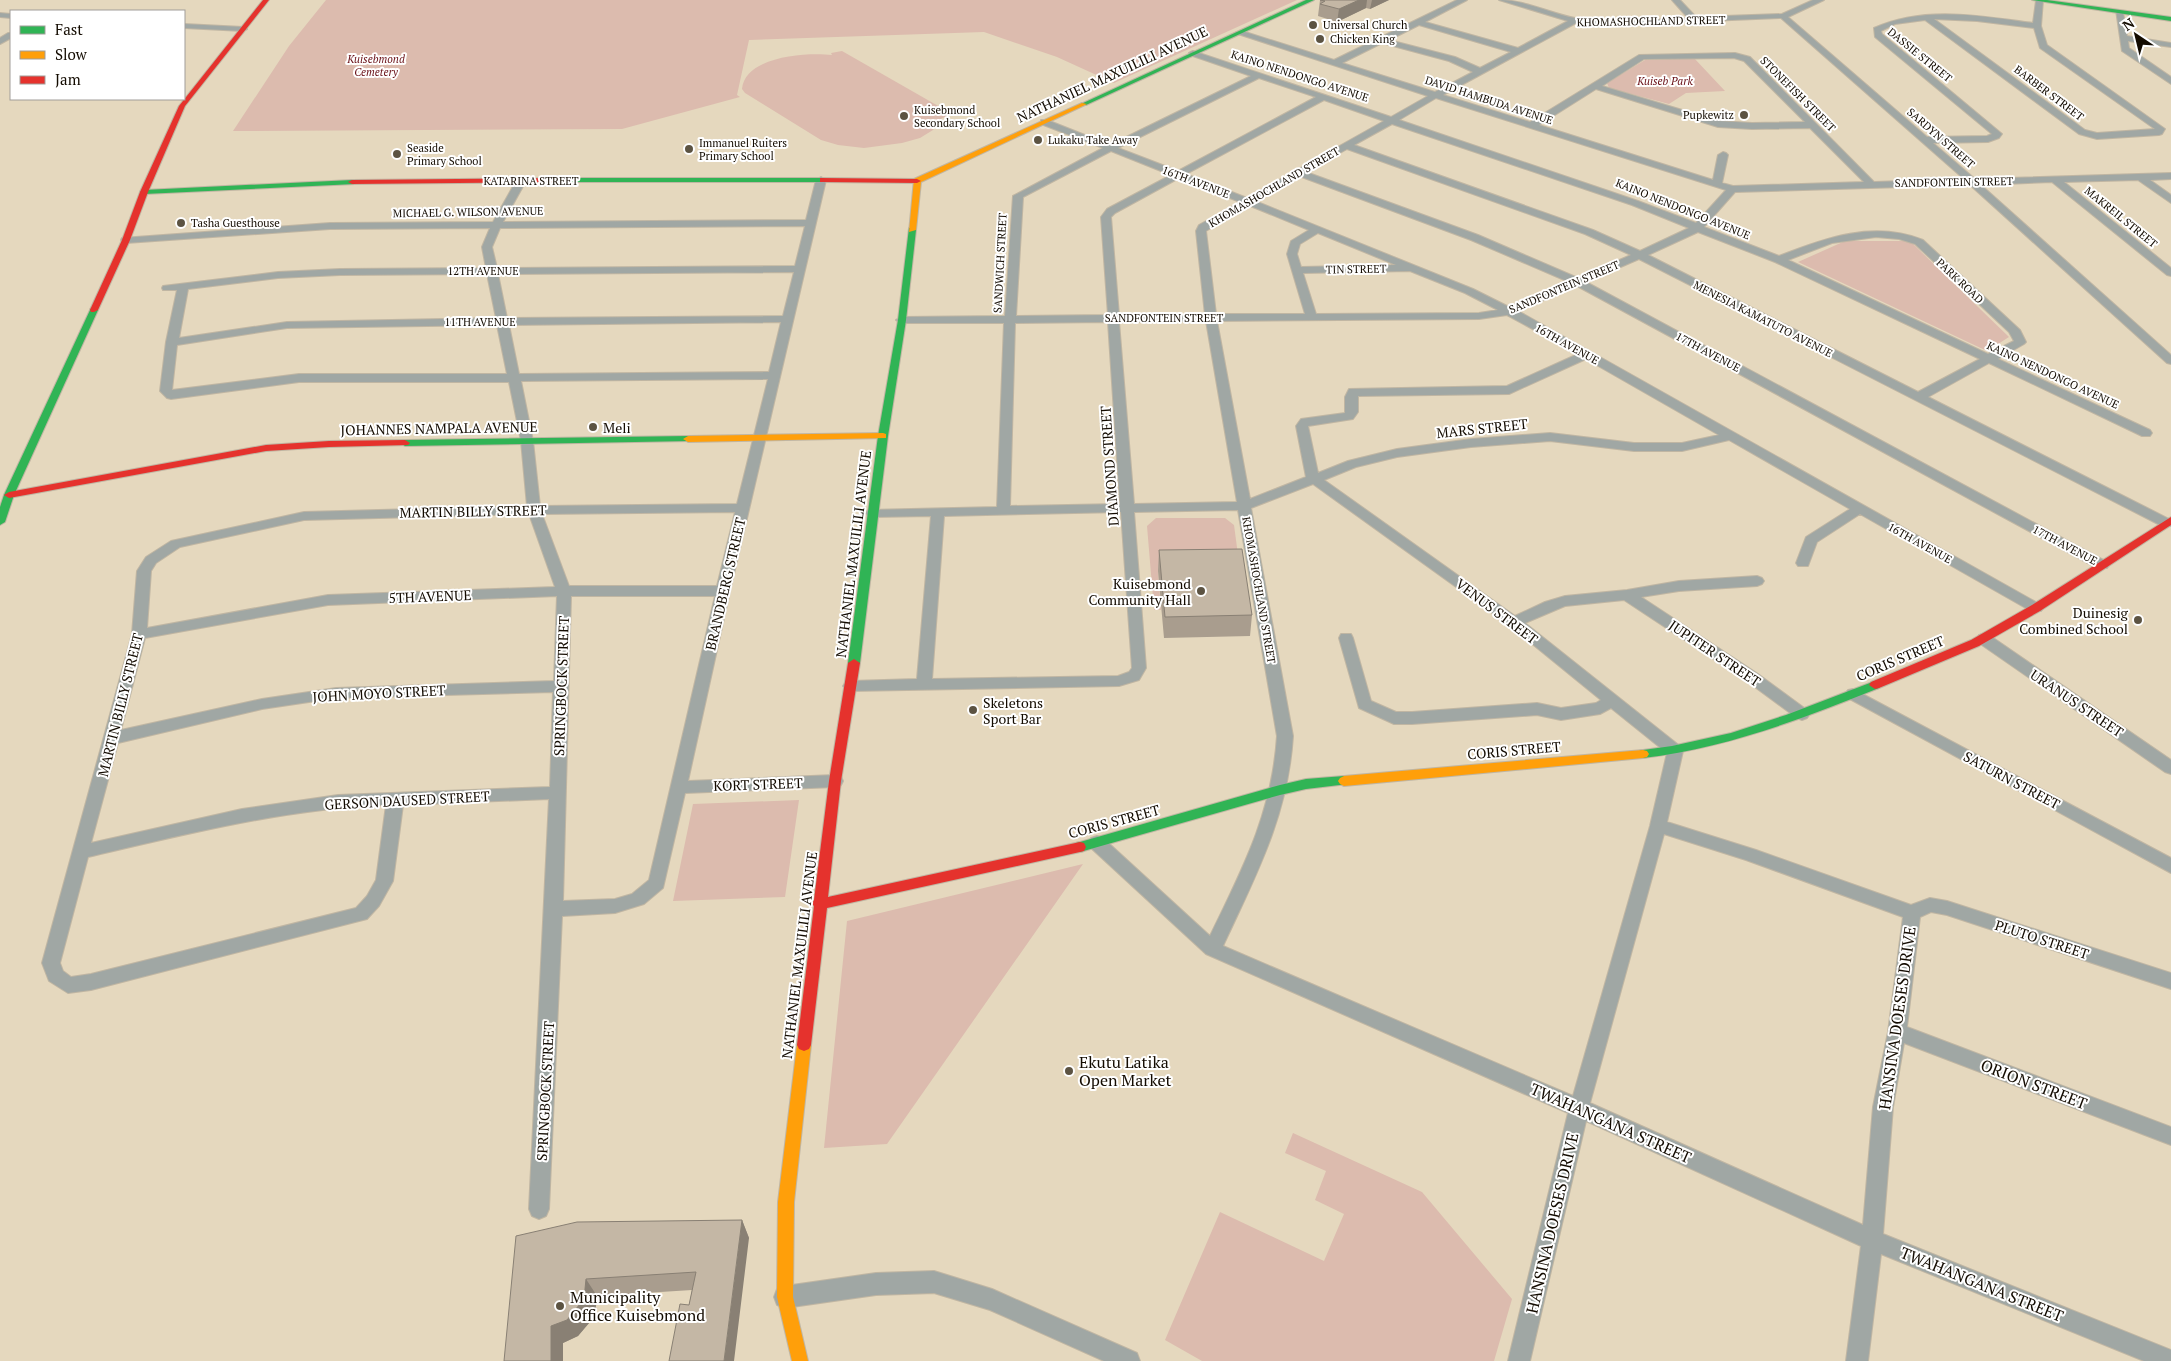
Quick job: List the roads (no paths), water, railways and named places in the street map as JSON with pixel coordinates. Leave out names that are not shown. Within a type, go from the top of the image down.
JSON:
[{"type":"street","points":[[0,522],[5,496],[126,240],[144,192],[182,106],[266,0]]},
{"type":"street","name":"NATHANIEL MAXUILILI AVENUE","points":[[793,1356],[786,1297],[786,1202],[819,904],[835,782],[851,686],[873,513],[902,320],[917,181],[1312,0]]},
{"type":"street","points":[[1335,63],[1463,0]]},
{"type":"street","points":[[1503,0],[1575,21]]},
{"type":"street","points":[[1676,0],[1694,20]]},
{"type":"street","name":"KHOMASHOCHLAND STREET","points":[[1280,790],[1285,759],[1285,736],[1211,318],[1201,231],[1208,224],[1436,95],[1575,21],[1611,23],[1783,16],[1820,0]]},
{"type":"street","points":[[2035,0],[2171,19]]},
{"type":"street","name":"BARBER STREET","points":[[1928,18],[2082,132],[2098,136],[2155,133],[2160,131],[2158,127],[2043,46],[2037,26],[2040,1]]},
{"type":"street","points":[[2119,12],[2123,44],[2128,52],[2171,82]]},
{"type":"street","name":"SARDYN STREET","points":[[1783,16],[1973,182],[2171,361]]},
{"type":"street","name":"DASSIE STREET","points":[[1924,140],[1988,138],[1996,136],[1996,134],[1877,33],[1877,30],[1900,19],[1928,18],[1970,17],[2037,26]]},
{"type":"street","points":[[1418,22],[1518,51]]},
{"type":"street","points":[[185,26],[244,29]]},
{"type":"street","name":"DAVID HAMBUDA AVENUE","points":[[1239,33],[1732,189]]},
{"type":"street","points":[[2123,38],[2171,45]]},
{"type":"street","points":[[1381,40],[1452,59],[1457,63],[1479,71]]},
{"type":"street","name":"KAINO NENDONGO AVENUE","points":[[1193,53],[1618,196],[1779,260],[2146,433]]},
{"type":"street","name":"STONEFISH STREET","points":[[1532,125],[1642,57],[1735,54],[1747,59],[1871,184]]},
{"type":"street","name":"SANDWICH STREET","points":[[1003,512],[1010,319],[1018,196],[1110,148],[1259,75]]},
{"type":"street","points":[[1594,86],[1718,124],[1752,126],[1812,124]]},
{"type":"street","name":"DIAMOND STREET","points":[[851,686],[1119,681],[1134,676],[1139,668],[1106,217],[1110,211],[1176,174],[1323,97]]},
{"type":"street","name":"16TH AVENUE","points":[[1044,122],[1249,201],[1413,268],[1509,311],[2036,608]]},
{"type":"street","name":"MENESIA KAMATUTO AVENUE","points":[[1347,146],[1589,232],[1639,255],[1918,397],[2169,521]]},
{"type":"street","points":[[1717,184],[1723,155]]},
{"type":"street","name":"17TH AVENUE","points":[[1299,172],[1489,243],[1578,282],[2102,565]]},
{"type":"street","name":"SANDFONTEIN STREET","points":[[902,320],[1479,316],[1509,311],[1697,228],[1732,189],[2171,176]]},
{"type":"street","points":[[2140,177],[2171,200]]},
{"type":"street","name":"BRANDBERG STREET","points":[[554,909],[614,906],[638,899],[657,883],[723,591],[821,180]]},
{"type":"street","name":"MAKREIL STREET","points":[[2055,180],[2171,273]]},
{"type":"street","name":"SPRINGBOCK STREET","points":[[521,181],[497,224],[487,247],[527,441],[534,510],[564,591],[554,909],[538,1209]]},
{"type":"street","name":"KATARINA STREET","points":[[144,192],[323,182],[917,181]]},
{"type":"street","name":"MICHAEL G. WILSON AVENUE","points":[[126,240],[330,226],[810,223]]},
{"type":"street","points":[[1311,317],[1299,270],[1292,254],[1295,243],[1317,229]]},
{"type":"street","name":"PARK ROAD","points":[[1779,260],[1829,240],[1896,235],[1909,237],[1919,242],[2014,330],[2020,342],[2009,350],[1918,397]]},
{"type":"street","name":"TIN STREET","points":[[1299,270],[1413,268]]},
{"type":"street","name":"12TH AVENUE","points":[[166,288],[278,275],[340,272],[800,269]]},
{"type":"street","points":[[184,286],[172,342],[166,391],[171,395],[298,378],[774,375]]},
{"type":"street","name":"11TH AVENUE","points":[[172,342],[287,325],[789,319]]},
{"type":"street","points":[[1313,478],[1302,426],[1304,422],[1311,420],[1349,416],[1352,412],[1351,396],[1353,392],[1509,390],[1586,355]]},
{"type":"street","name":"JOHANNES NAMPALA AVENUE","points":[[5,496],[266,448],[329,444],[884,436]]},
{"type":"street","name":"MARS STREET","points":[[1244,506],[1352,464],[1397,453],[1471,443],[1550,437],[1634,447],[1682,447],[1730,436]]},
{"type":"street","name":"VENUS STREET","points":[[1313,478],[1514,622],[1675,751]]},
{"type":"street","points":[[873,513],[1244,506]]},
{"type":"street","name":"MARTIN BILLY STREET","points":[[395,800],[384,881],[373,902],[361,914],[91,982],[68,985],[55,976],[51,963],[113,738],[139,634],[144,571],[151,560],[176,544],[304,516],[534,510],[743,508]]},
{"type":"street","points":[[1803,562],[1811,540],[1859,509]]},
{"type":"street","points":[[924,685],[938,513]]},
{"type":"street","name":"CORIS STREET","points":[[819,904],[1097,843],[1280,790],[1316,783],[1675,751],[1722,739],[1802,714],[1984,639],[2036,608],[2169,521]]},
{"type":"street","points":[[1514,622],[1556,603],[1627,595],[1679,586],[1756,580]]},
{"type":"street","name":"5TH AVENUE","points":[[139,634],[328,600],[564,591],[723,591]]},
{"type":"street","name":"JUPITER STREET","points":[[1627,595],[1753,678],[1802,714]]},
{"type":"street","points":[[1346,638],[1364,704],[1394,718],[1537,709],[1568,714],[1600,708],[1612,699]]},
{"type":"street","name":"URANUS STREET","points":[[1984,639],[2171,768]]},
{"type":"street","name":"JOHN MOYO STREET","points":[[113,738],[262,704],[336,693],[560,686]]},
{"type":"street","name":"SATURN STREET","points":[[1853,694],[2171,866]]},
{"type":"street","name":"HANSINA DOESES DRIVE","points":[[1518,1361],[1579,1108],[1658,826],[1675,751]]},
{"type":"street","name":"KORT STREET","points":[[680,787],[835,782]]},
{"type":"street","points":[[1212,949],[1259,851],[1280,790]]},
{"type":"street","name":"GERSON DAUSED STREET","points":[[81,852],[242,816],[338,801],[557,793]]},
{"type":"street","name":"HANSINA DOESES DRIVE","points":[[1658,826],[1750,855],[1912,913],[1897,1032],[1883,1107],[1872,1240],[1857,1361]]},
{"type":"street","name":"TWAHANGANA STREET","points":[[1097,843],[1212,949],[1579,1108],[1872,1240],[2171,1361]]},
{"type":"street","name":"PLUTO STREET","points":[[1912,913],[1930,905],[1947,908],[2171,981]]},
{"type":"street","name":"ORION STREET","points":[[1897,1032],[2171,1136]]},
{"type":"street","points":[[786,1297],[876,1284],[934,1282],[992,1300],[1129,1361]]},
{"type":"place","name":"Universal Church","points":[[1313,25]]},
{"type":"place","name":"Chicken King","points":[[1320,39]]},
{"type":"place","name":"Pupkewitz","points":[[1744,115]]},
{"type":"place","name":"Kuisebmond Secondary School","points":[[904,116]]},
{"type":"place","name":"Lukaku Take Away","points":[[1038,140]]},
{"type":"place","name":"Immanuel Ruiters Primary School","points":[[689,149]]},
{"type":"place","name":"Seaside Primary School","points":[[397,154]]},
{"type":"place","name":"Tasha Guesthouse","points":[[181,223]]},
{"type":"place","name":"Meli","points":[[593,427]]},
{"type":"place","name":"Kuisebmond Community Hall","points":[[1201,591]]},
{"type":"place","name":"Duinesig Combined School","points":[[2138,620]]},
{"type":"place","name":"Skeletons Sport Bar","points":[[973,710]]},
{"type":"place","name":"Ekutu Latika Open Market","points":[[1069,1071]]},
{"type":"place","name":"Municipality Office Kuisebmond","points":[[560,1306]]},
{"type":"park label","name":"Kuisebmond Cemetery","points":[[376,65]]},
{"type":"park label","name":"Kuiseb Park","points":[[1665,81]]}]
